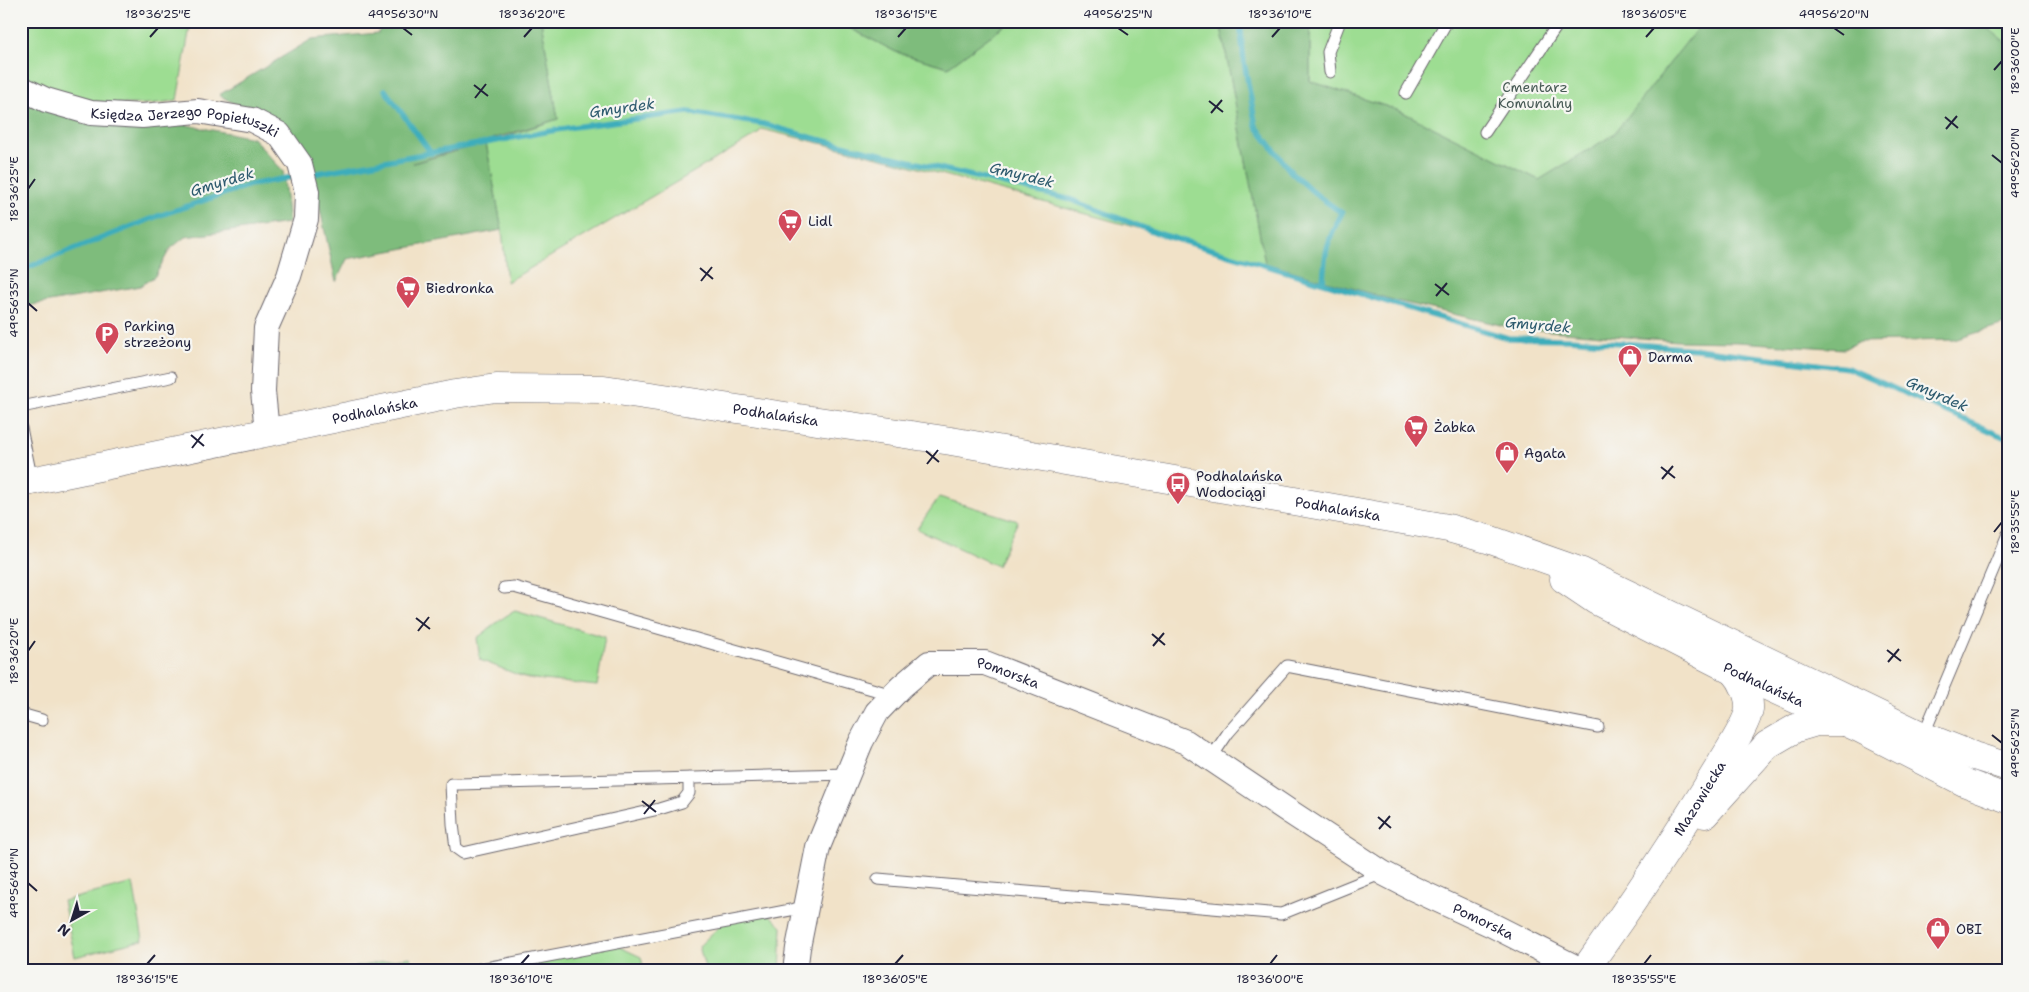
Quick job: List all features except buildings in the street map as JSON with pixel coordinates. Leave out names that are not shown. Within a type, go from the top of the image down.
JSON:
[{"type":"street","name":"Księdza Jerzego Popiełuszki","points":[[21,88],[46,100],[91,113],[142,116],[198,111],[252,120],[279,134],[300,164],[307,192],[306,219],[289,276],[266,328],[262,391],[267,432]]},
{"type":"street","name":"Podhalańska","points":[[27,482],[267,432],[496,388],[604,389],[951,441],[1448,528],[1582,572],[1923,736],[2008,767]]},
{"type":"street","name":"Podhalańska","points":[[1528,554],[1595,600],[1734,671],[1966,782],[2008,799]]},
{"type":"street","name":"Mazowiecka","points":[[1645,883],[1766,744],[1779,718],[1782,698],[1778,673],[1766,660]]},
{"type":"street","name":"Pomorska","points":[[795,971],[818,847],[861,742],[877,712],[929,663],[985,662],[1186,742],[1382,872],[1583,971]]},
{"type":"street","points":[[1734,671],[1740,678],[1747,696],[1749,710],[1792,686],[1817,684]]},
{"type":"street","name":"Mazowiecka","points":[[1583,971],[1645,883],[1695,806],[1726,754],[1749,710]]},
{"type":"street","name":"Mazowiecka","points":[[1766,744],[1796,728],[1816,722],[1844,722]]},
{"type":"lane","points":[[1330,72],[1328,52],[1340,21]]},
{"type":"lane","points":[[1406,93],[1447,21]]},
{"type":"lane","points":[[1485,132],[1560,21]]},
{"type":"lane","points":[[21,407],[172,377]]},
{"type":"lane","points":[[21,428],[27,482]]},
{"type":"lane","points":[[1923,736],[2008,534]]},
{"type":"lane","points":[[504,588],[514,587],[893,695]]},
{"type":"lane","points":[[1211,758],[1228,733],[1287,666],[1598,727]]},
{"type":"lane","points":[[21,714],[42,720]]},
{"type":"lane","points":[[689,778],[689,793],[682,802],[659,809],[463,853],[456,848],[451,784],[689,778],[848,774]]},
{"type":"lane","points":[[878,879],[1281,914],[1382,872]]},
{"type":"lane","points":[[470,971],[806,907]]},
{"type":"green space","points":[[21,21],[191,21],[177,100],[137,104],[98,102],[58,93],[21,79]]},
{"type":"green space","points":[[385,21],[541,21],[558,119],[413,163],[486,143],[502,230],[347,259],[336,282],[315,186],[242,108],[219,95],[312,39],[378,33]]},
{"type":"green space","points":[[541,21],[836,21],[896,52],[948,67],[1011,21],[1220,21],[1265,263],[890,160],[761,129],[758,134],[507,282],[502,230],[486,143],[558,119]]},
{"type":"green space","points":[[836,21],[1011,21],[948,67],[896,52]]},
{"type":"green space","points":[[1220,21],[1310,21],[1310,81],[1400,111],[1539,180],[1613,135],[1703,21],[1979,21],[2008,44],[2008,326],[2004,324],[1954,340],[1857,342],[1844,349],[1738,342],[1678,341],[1513,328],[1393,300],[1265,263]]},
{"type":"green space","name":"Cmentarz Komunalny","points":[[1310,21],[1704,21],[1613,135],[1539,180],[1400,111],[1310,81]]},
{"type":"green space","points":[[1977,21],[2008,21],[2008,46]]},
{"type":"green space","points":[[21,99],[102,123],[187,125],[253,138],[283,171],[289,223],[185,237],[170,249],[155,276],[140,286],[21,307]]},
{"type":"green space","points":[[939,497],[1018,521],[997,566],[917,529]]},
{"type":"green space","points":[[515,611],[605,637],[597,686],[526,678],[480,660],[477,638]]},
{"type":"green space","points":[[133,883],[143,940],[75,957],[63,901]]},
{"type":"green space","points":[[769,914],[782,927],[780,971],[706,971],[699,946],[722,924]]},
{"type":"green space","points":[[611,943],[641,957],[644,971],[483,971]]},
{"type":"green space","points":[[410,957],[414,971],[334,971]]},
{"type":"waterway","points":[[1240,21],[1244,62],[1256,126],[1291,172],[1318,196],[1342,213],[1328,246],[1323,282]]},
{"type":"waterway","points":[[385,90],[431,153]]},
{"type":"waterway","name":"Gmyrdek","points":[[307,175],[573,127],[688,112],[763,124],[813,138],[1072,200],[1160,234],[1508,338],[1569,339],[1697,349],[1848,368],[2008,439]]},
{"type":"waterway","name":"Gmyrdek","points":[[21,270],[158,216],[250,185],[298,176]]},
{"type":"place","name":"Lidl","points":[[790,242]]},
{"type":"place","name":"Biedronka","points":[[408,309]]},
{"type":"place","name":"Parking strzeżony","points":[[107,355]]},
{"type":"place","name":"Darma","points":[[1630,378]]},
{"type":"place","name":"Żabka","points":[[1416,448]]},
{"type":"place","name":"Agata","points":[[1507,474]]},
{"type":"place","name":"Podhalańska Wodociągi","points":[[1178,505]]},
{"type":"place","name":"OBI","points":[[1938,950]]}]
